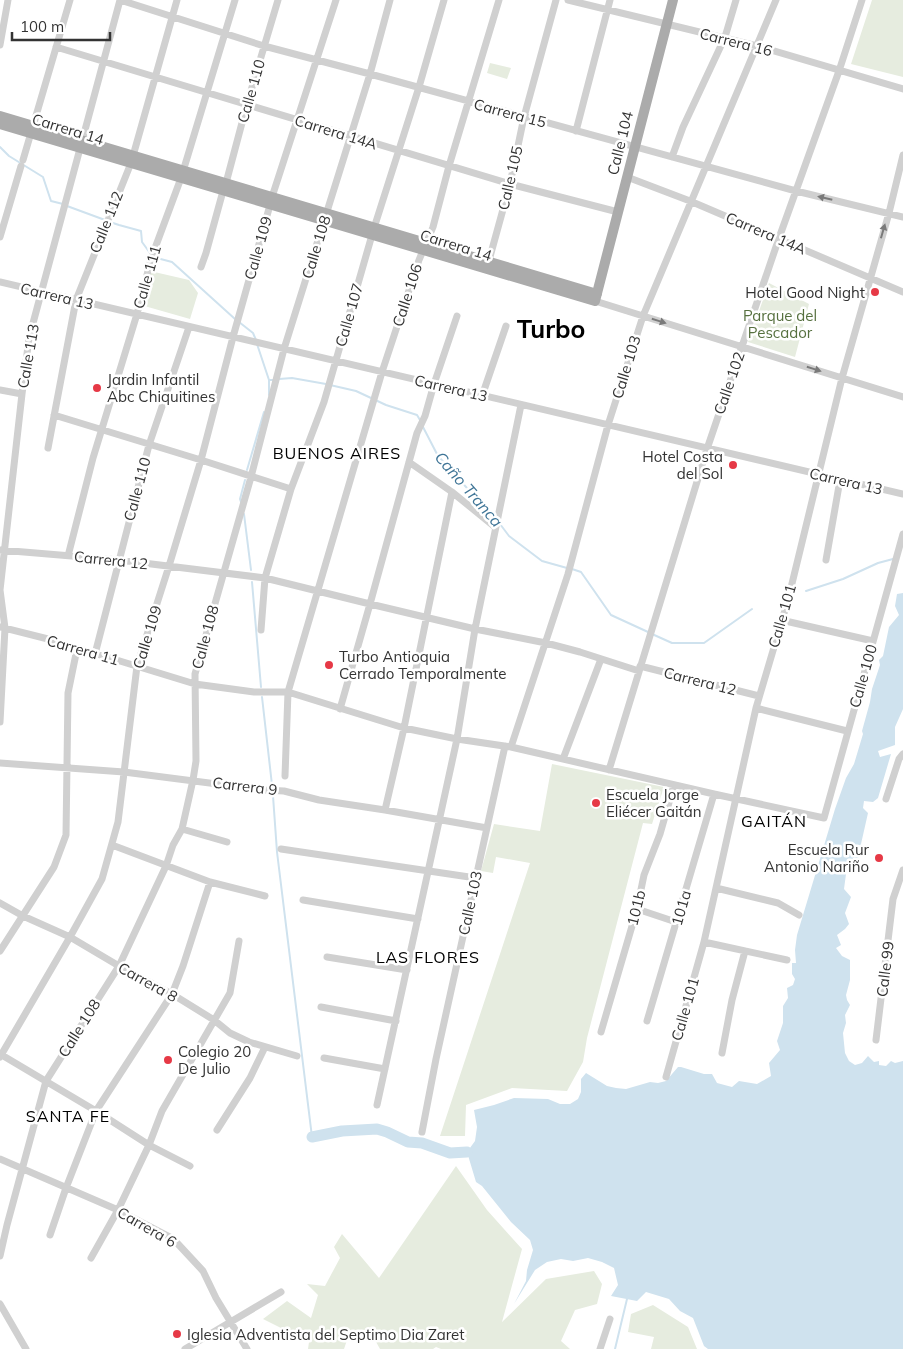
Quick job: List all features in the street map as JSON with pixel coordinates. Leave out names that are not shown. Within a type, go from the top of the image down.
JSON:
[{"type":"main road","name":"Calle 104","points":[[596,298],[673,0]]},
{"type":"main road","name":"Carrera 14","points":[[0,116],[32,130]]},
{"type":"main road","name":"Carrera 14","points":[[0,124],[32,130],[132,159],[596,298]]},
{"type":"street","points":[[0,45],[8,0]]},
{"type":"street","points":[[0,237],[70,0]]},
{"type":"street","name":"Carrera 15","points":[[120,0],[264,46],[796,191],[903,217]]},
{"type":"street","name":"Calle 113","points":[[0,722],[3,628],[0,590],[2,550],[29,338],[120,0]]},
{"type":"street","name":"Calle 112","points":[[48,448],[76,300],[132,159],[177,0]]},
{"type":"street","name":"Calle 111","points":[[68,556],[93,458],[137,314],[150,259],[182,174],[235,0]]},
{"type":"street","name":"Calle 110","points":[[201,268],[278,0]]},
{"type":"street","name":"Calle 109","points":[[0,1055],[102,879],[118,822],[137,666],[202,460],[238,317],[271,201],[336,0]]},
{"type":"street","name":"Calle 108","points":[[0,1256],[46,1081],[118,966],[182,829],[196,761],[194,674],[251,476],[284,349],[370,74],[390,0]]},
{"type":"street","name":"Calle 107","points":[[261,630],[265,578],[291,489],[324,402],[373,231],[419,87],[444,0]]},
{"type":"street","name":"Calle 106","points":[[285,776],[288,692],[382,372],[424,247],[433,227],[449,166],[499,0]]},
{"type":"street","name":"Calle 105","points":[[487,266],[510,184],[524,117],[556,0]]},
{"type":"street","name":"Carrera 16","points":[[568,0],[757,46],[903,89]]},
{"type":"street","points":[[576,131],[610,0]]},
{"type":"street","points":[[672,157],[725,38],[736,0]]},
{"type":"street","name":"Calle 103","points":[[422,1132],[486,828],[508,747],[546,643],[568,574],[608,425],[642,316],[690,201],[707,167],[776,0]]},
{"type":"street","name":"Calle 102","points":[[609,770],[707,448],[862,0]]},
{"type":"street","name":"Carrera 14A","points":[[56,47],[510,184],[618,212]]},
{"type":"street","name":"Calle 101","points":[[666,1077],[704,942],[759,696],[788,600],[842,378],[889,213],[903,155]]},
{"type":"street","name":"Carrera 14A","points":[[627,176],[779,238],[903,292]]},
{"type":"street","name":"Carrera 13","points":[[0,282],[903,494]]},
{"type":"street","name":"Carrera 14","points":[[596,298],[642,316],[903,397]]},
{"type":"street","points":[[340,708],[417,432],[425,416],[457,316]]},
{"type":"street","points":[[482,396],[506,326]]},
{"type":"street","name":"Calle 110","points":[[96,654],[149,445],[189,327]]},
{"type":"street","points":[[0,390],[22,394]]},
{"type":"street","points":[[377,1105],[458,739],[475,629],[521,405]]},
{"type":"street","points":[[54,414],[291,489]]},
{"type":"street","points":[[409,462],[496,526]]},
{"type":"street","points":[[826,560],[840,480]]},
{"type":"street","points":[[385,810],[404,728],[452,492]]},
{"type":"street","name":"Calle 100","points":[[824,818],[903,534]]},
{"type":"street","name":"Carrera 12","points":[[2,550],[119,560],[265,578]]},
{"type":"street","points":[[265,578],[426,617]]},
{"type":"street","name":"Carrera 12","points":[[426,617],[546,643],[639,669],[759,696]]},
{"type":"street","points":[[781,620],[873,641]]},
{"type":"street","name":"Carrera 11","points":[[3,628],[195,684],[254,692],[288,692],[319,700],[404,728],[508,747],[824,818]]},
{"type":"street","points":[[0,951],[54,867],[66,835],[68,694],[77,649]]},
{"type":"street","points":[[563,759],[601,659]]},
{"type":"street","points":[[756,708],[847,732]]},
{"type":"street","points":[[886,799],[903,754]]},
{"type":"street","name":"Carrera 9","points":[[0,763],[124,772],[284,791],[320,800],[486,828]]},
{"type":"street","name":"101b","points":[[601,1032],[637,909],[644,875],[660,834],[674,784]]},
{"type":"street","name":"101a","points":[[647,1021],[714,794]]},
{"type":"street","points":[[182,829],[227,842]]},
{"type":"street","points":[[112,846],[210,882],[265,896]]},
{"type":"street","points":[[282,849],[476,878]]},
{"type":"street","name":"Calle 99","points":[[876,1040],[893,900],[903,870]]},
{"type":"street","points":[[50,1235],[96,1111],[172,994],[184,966],[210,882]]},
{"type":"street","points":[[716,888],[778,903],[799,916]]},
{"type":"street","points":[[303,900],[418,919]]},
{"type":"street","name":"Carrera 8","points":[[0,903],[23,916],[70,937],[118,966],[172,994],[214,1020],[230,1033],[249,1042],[297,1056]]},
{"type":"street","points":[[637,909],[676,922]]},
{"type":"street","points":[[91,1258],[118,1210],[162,1111],[230,993],[239,940]]},
{"type":"street","points":[[704,942],[787,960]]},
{"type":"street","points":[[722,1052],[732,1000],[745,951]]},
{"type":"street","points":[[327,957],[407,970]]},
{"type":"street","points":[[321,1007],[396,1021]]},
{"type":"street","points":[[217,1130],[250,1078],[265,1047]]},
{"type":"street","points":[[0,1055],[96,1111],[148,1145],[190,1166]]},
{"type":"street","points":[[324,1058],[385,1069]]},
{"type":"street","name":"Carrera 6","points":[[0,1159],[118,1210],[159,1231],[178,1244],[203,1271],[216,1298],[247,1349]]},
{"type":"street","points":[[185,1349],[280,1292]]},
{"type":"street","points":[[0,1304],[26,1349]]},
{"type":"street","points":[[600,1349],[610,1319]]},
{"type":"green space","points":[[872,0],[903,0],[903,77],[851,64]]},
{"type":"green space","points":[[490,63],[511,68],[507,79],[487,73]]},
{"type":"green space","points":[[150,271],[189,280],[198,293],[190,319],[141,305]]},
{"type":"green space","name":"Parque del Pescador","points":[[769,283],[809,304],[795,357],[748,342]]},
{"type":"green space","points":[[552,764],[664,787],[652,824],[643,823],[587,1038],[583,1062],[567,1091],[512,1088],[466,1105],[465,1136],[440,1136],[530,863],[496,857],[493,873],[481,871],[494,824],[540,831]]},
{"type":"green space","points":[[456,1166],[487,1210],[522,1249],[502,1322],[546,1279],[594,1271],[602,1284],[597,1304],[575,1310],[561,1341],[570,1349],[441,1349],[436,1347],[433,1349],[380,1349],[371,1333],[347,1340],[344,1349],[308,1349],[309,1342],[263,1319],[287,1301],[311,1318],[318,1295],[307,1284],[325,1286],[340,1258],[334,1247],[342,1234],[379,1278]]},
{"type":"green space","points":[[653,1305],[688,1327],[697,1349],[651,1349],[654,1337],[628,1332],[631,1314]]},
{"type":"water","points":[[903,593],[903,709],[895,727],[895,745],[878,751],[880,757],[891,754],[878,798],[873,802],[864,801],[863,808],[868,813],[858,861],[846,874],[844,889],[851,897],[845,913],[849,924],[837,935],[841,945],[836,948],[842,956],[850,960],[850,980],[846,995],[850,1005],[845,1015],[846,1023],[843,1033],[845,1053],[849,1061],[855,1065],[862,1063],[868,1056],[874,1062],[879,1061],[879,1065],[886,1066],[891,1061],[895,1063],[903,1061],[903,1349],[708,1349],[704,1346],[693,1318],[680,1311],[669,1299],[646,1292],[637,1301],[611,1296],[618,1285],[614,1268],[588,1258],[573,1261],[561,1259],[547,1262],[535,1270],[514,1304],[526,1281],[533,1250],[530,1240],[511,1222],[482,1186],[476,1182],[467,1152],[475,1141],[477,1127],[474,1110],[514,1098],[548,1099],[560,1104],[570,1104],[578,1099],[581,1092],[581,1079],[586,1073],[607,1086],[626,1089],[650,1082],[666,1081],[678,1067],[704,1074],[712,1074],[717,1083],[732,1087],[739,1081],[757,1084],[771,1076],[769,1063],[780,1050],[777,1041],[783,1023],[783,1006],[788,998],[787,988],[793,985],[795,979],[792,974],[792,963],[796,963],[797,935],[835,809],[846,778],[854,764],[863,734],[862,731],[872,689],[880,665],[879,660],[883,656],[889,627],[899,615],[895,606],[897,594]]},
{"type":"waterway","name":"Caño Tranca","points":[[0,147],[9,156],[43,177],[51,201],[63,204]]},
{"type":"waterway","name":"Caño Tranca","points":[[67,206],[105,220]]},
{"type":"waterway","name":"Caño Tranca","points":[[110,222],[141,231],[142,242],[150,253]]},
{"type":"waterway","name":"Caño Tranca","points":[[153,257],[172,262],[235,319]]},
{"type":"waterway","name":"Caño Tranca","points":[[239,322],[253,333],[256,340]]},
{"type":"waterway","name":"Caño Tranca","points":[[257,344],[269,380],[274,380]]},
{"type":"waterway","name":"Caño Tranca","points":[[279,379],[292,378],[326,384]]},
{"type":"waterway","points":[[269,380],[269,395]]},
{"type":"waterway","name":"Caño Tranca","points":[[330,385],[356,391],[386,405],[417,415],[420,420]]},
{"type":"waterway","points":[[247,470],[264,412]]},
{"type":"waterway","name":"Caño Tranca","points":[[423,427],[438,456],[495,519]]},
{"type":"waterway","points":[[241,502],[240,499],[245,480]]},
{"type":"waterway","points":[[244,514],[251,570]]},
{"type":"waterway","name":"Caño Tranca","points":[[500,524],[509,536],[542,561],[567,568]]},
{"type":"waterway","name":"Caño Tranca","points":[[806,591],[843,579],[878,563],[893,559]]},
{"type":"waterway","name":"Caño Tranca","points":[[572,569],[581,572],[611,615],[648,632]]},
{"type":"waterway","points":[[252,582],[261,687]]},
{"type":"waterway","name":"Caño Tranca","points":[[652,634],[672,643],[704,643],[752,609]]},
{"type":"waterway","points":[[262,697],[272,785]]},
{"type":"waterway","points":[[273,796],[277,852],[312,1137]]},
{"type":"waterway","points":[[312,1137],[342,1131],[377,1129],[408,1142],[422,1143],[450,1153],[467,1152]]},
{"type":"waterway","points":[[615,1349],[627,1299]]},
{"type":"place","name":"Hotel Good Night","points":[[875,292]]},
{"type":"place","name":"Jardin Infantil Abc Chiquitines","points":[[97,388]]},
{"type":"place","name":"Hotel Costa del Sol","points":[[733,465]]},
{"type":"place","name":"Turbo Antioquia Cerrado Temporalmente","points":[[329,665]]},
{"type":"place","name":"Escuela Jorge Eliécer Gaitán","points":[[596,803]]},
{"type":"place","name":"Escuela Rur Antonio Nariño","points":[[879,858]]},
{"type":"place","name":"Colegio 20 De Julio","points":[[168,1060]]},
{"type":"place","name":"Iglesia Adventista del Septimo Dia Zaret","points":[[177,1334]]},
{"type":"district","name":"Turbo","points":[[551,328]]},
{"type":"district","name":"BUENOS AIRES","points":[[337,453]]},
{"type":"district","name":"GAITÁN","points":[[774,821]]},
{"type":"district","name":"LAS FLORES","points":[[428,957]]},
{"type":"district","name":"SANTA FE","points":[[68,1116]]}]
